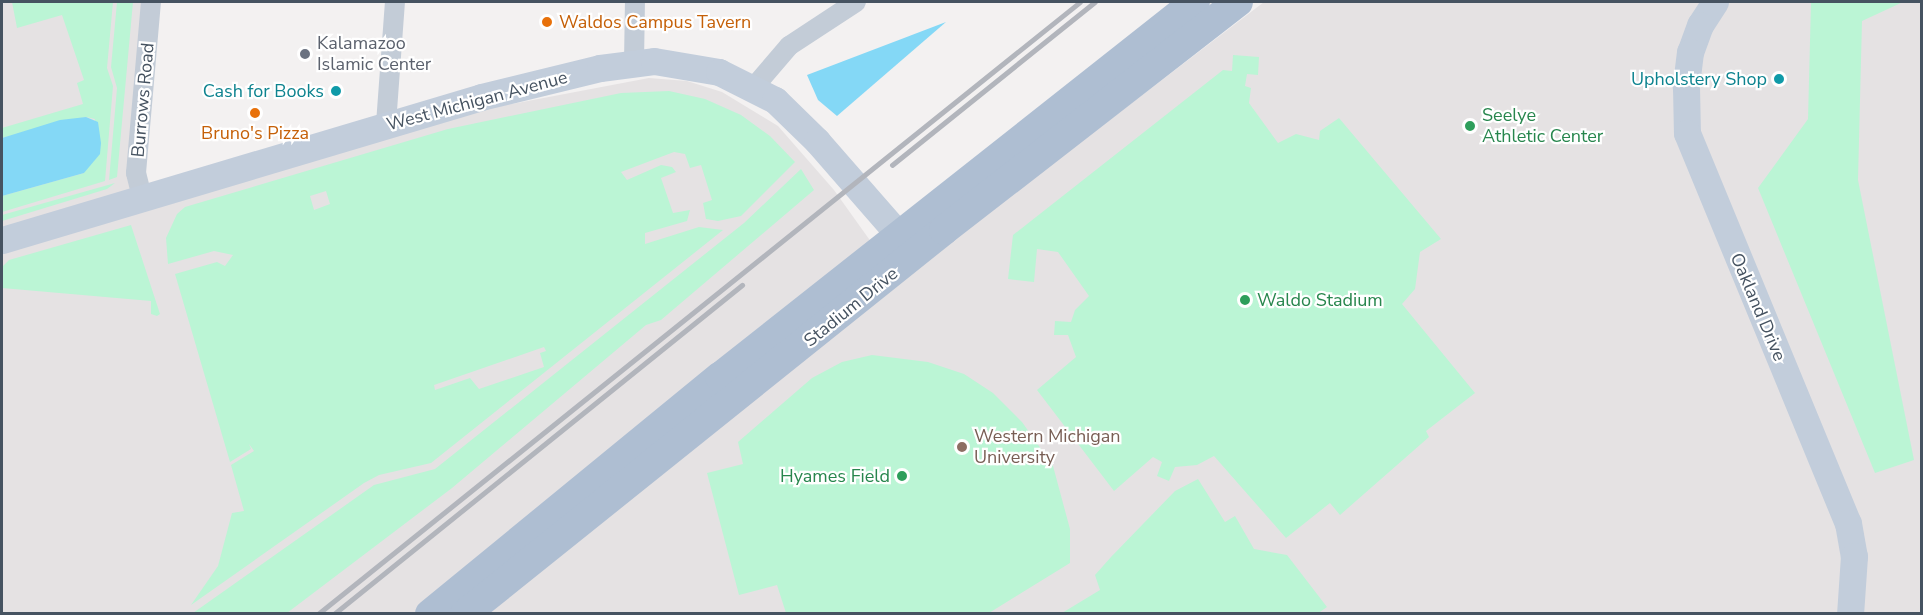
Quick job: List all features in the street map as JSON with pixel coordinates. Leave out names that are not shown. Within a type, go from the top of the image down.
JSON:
[{"type":"main road","name":"Stadium Drive","points":[[430,614],[627,451],[1196,2]]},
{"type":"main road","name":"Stadium Drive","points":[[465,614],[1238,2]]},
{"type":"street","name":"Burrows Road","points":[[142,197],[136,173],[151,2]]},
{"type":"street","points":[[386,124],[395,2]]},
{"type":"street","points":[[634,63],[635,2]]},
{"type":"street","name":"Oakland Drive","points":[[1715,2],[1700,25],[1690,52],[1686,87],[1687,133],[1848,523],[1854,556],[1850,614]]},
{"type":"street","points":[[754,87],[783,51],[845,4]]},
{"type":"street","name":"West Michigan Avenue","points":[[2,240],[489,95],[634,63],[699,66],[754,87],[794,116],[900,236]]},
{"type":"shaded area","points":[[2,2],[151,2],[142,197],[2,241]]},
{"type":"shaded area","name":"Western Michigan University","points":[[1264,2],[1921,2],[1921,613],[2,614],[2,253],[485,109],[649,78],[687,81],[722,92],[778,126],[834,190],[899,281]]},
{"type":"green space","points":[[12,2],[113,2],[107,68],[113,86],[105,181],[2,212],[2,196],[84,173],[95,119],[86,117],[2,138],[2,128],[83,104],[77,83],[84,80],[62,15],[17,28]]},
{"type":"green space","points":[[117,2],[133,2],[117,177],[109,180],[117,88],[111,67]]},
{"type":"green space","points":[[1811,2],[1903,2],[1862,21],[1858,180],[1914,460],[1875,473],[1758,188],[1808,119]]},
{"type":"green space","name":"Waldo Stadium","points":[[1233,55],[1259,57],[1258,75],[1247,74],[1245,86],[1251,88],[1249,103],[1278,143],[1296,134],[1319,140],[1320,131],[1339,118],[1441,239],[1420,252],[1415,289],[1402,304],[1475,393],[1426,431],[1429,437],[1340,515],[1330,503],[1286,538],[1214,456],[1197,465],[1175,467],[1169,481],[1157,476],[1162,462],[1153,457],[1114,491],[1037,390],[1076,357],[1068,335],[1054,335],[1055,321],[1071,322],[1075,310],[1089,296],[1058,252],[1037,249],[1034,282],[1008,279],[1013,235],[1223,70],[1232,71]]},
{"type":"green space","points":[[669,91],[705,99],[741,115],[770,136],[795,162],[741,216],[718,221],[706,219],[703,203],[712,200],[701,165],[690,168],[685,154],[674,152],[621,172],[627,180],[661,165],[672,167],[676,172],[661,178],[673,213],[690,210],[687,221],[645,233],[645,244],[699,227],[723,230],[431,463],[379,475],[364,483],[191,605],[218,566],[232,513],[244,511],[231,465],[254,451],[249,444],[251,449],[230,462],[175,274],[217,262],[225,266],[233,255],[214,251],[168,264],[166,238],[177,214],[185,207],[448,129],[621,93]],"holes":[[[326,191],[330,204],[314,210],[310,196]],[[544,347],[546,351],[540,353],[544,367],[479,389],[470,378],[435,390],[434,385]]]},
{"type":"green space","points":[[801,169],[814,190],[661,320],[646,325],[452,488],[287,613],[193,613],[374,485],[435,469],[744,223]]},
{"type":"green space","points":[[115,183],[107,189],[2,221],[2,215]]},
{"type":"green space","points":[[131,225],[160,314],[157,316],[151,314],[151,301],[2,288],[2,267],[9,260]]},
{"type":"green space","name":"Hyames Field","points":[[872,355],[928,362],[964,374],[993,393],[1022,422],[1053,466],[1070,529],[1070,563],[989,613],[786,613],[777,585],[739,595],[707,473],[743,464],[738,442],[812,378],[842,362]]},
{"type":"green space","points":[[1198,479],[1225,522],[1235,516],[1254,549],[1287,555],[1327,607],[1317,614],[1062,613],[1100,590],[1095,575],[1175,491]]},
{"type":"water","points":[[946,22],[837,116],[818,100],[807,75]]},
{"type":"water","points":[[86,117],[98,122],[101,143],[100,154],[84,173],[2,196],[2,138],[60,120]]},
{"type":"railway","points":[[318,614],[1080,2]]},
{"type":"railway","points":[[892,165],[1095,2]]},
{"type":"railway","points":[[334,614],[742,285]]},
{"type":"place","name":"Waldos Campus Tavern","points":[[547,22]]},
{"type":"place","name":"Kalamazoo Islamic Center","points":[[305,54]]},
{"type":"place","name":"Upholstery Shop","points":[[1779,79]]},
{"type":"place","name":"Cash for Books","points":[[336,91]]},
{"type":"place","name":"Bruno's Pizza","points":[[255,113]]},
{"type":"place","name":"Seelye Athletic Center","points":[[1470,126]]},
{"type":"place","name":"Waldo Stadium","points":[[1245,300]]},
{"type":"place","name":"Western Michigan University","points":[[962,447]]},
{"type":"place","name":"Hyames Field","points":[[902,476]]}]
